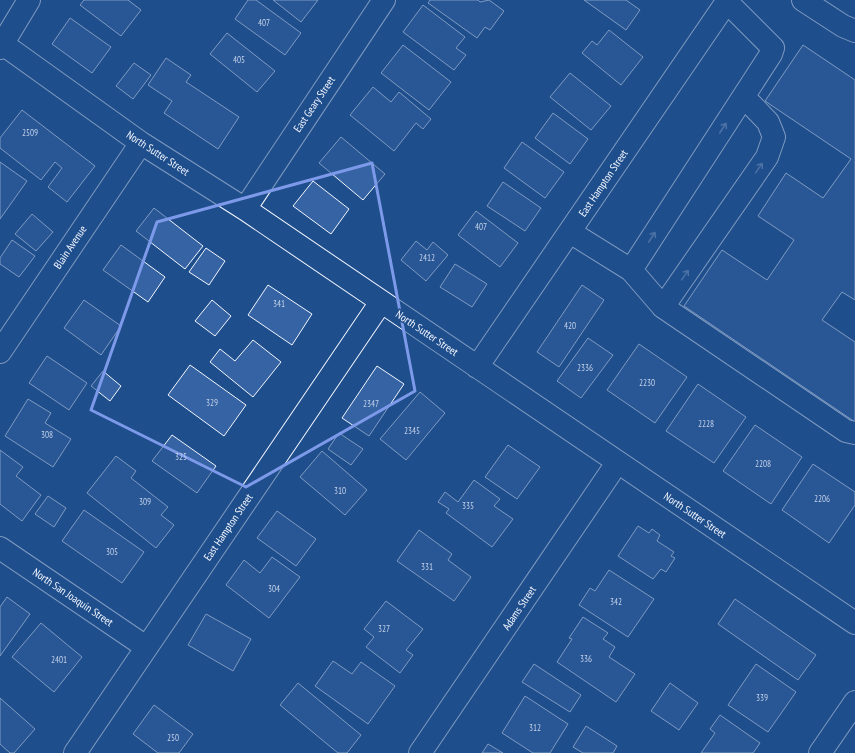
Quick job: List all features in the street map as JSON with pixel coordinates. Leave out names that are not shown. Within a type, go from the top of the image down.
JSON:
[{"type":"street","points":[[1,45],[29,0]]},
{"type":"street","name":"East Geary Street","points":[[245,209],[384,0]]},
{"type":"street","points":[[803,0],[843,26],[855,31]]},
{"type":"street","points":[[631,270],[771,54],[773,48],[727,1]]},
{"type":"street","name":"East Hampton Street","points":[[477,367],[727,1]]},
{"type":"street","name":"North Sutter Street","points":[[1,45],[141,143],[245,209],[617,463],[855,623]]},
{"type":"street","points":[[663,307],[767,157],[774,137],[768,122],[744,97]]},
{"type":"street","name":"Blain Avenue","points":[[0,352],[141,143]]},
{"type":"street","points":[[570,232],[631,270],[663,307],[846,431],[855,433]]},
{"type":"street","name":"East Hampton Street","points":[[75,753],[381,302]]},
{"type":"street","name":"Adams Street","points":[[420,753],[617,463]]},
{"type":"street","name":"North San Joaquin Street","points":[[0,548],[146,647]]},
{"type":"street","points":[[820,753],[855,702]]},
{"type":"highlighted area","points":[[372,163],[415,391],[246,487],[91,410],[157,222]]},
{"type":"building","points":[[84,0],[128,0],[141,10],[121,36],[80,5]]},
{"type":"building","points":[[248,0],[256,0],[301,33],[285,55],[235,19]]},
{"type":"building","points":[[273,0],[318,0],[301,22]]},
{"type":"building","points":[[430,0],[478,0],[480,2],[489,0],[504,11],[490,30],[485,27],[477,38],[428,3]]},
{"type":"building","points":[[584,0],[626,0],[640,10],[626,30]]},
{"type":"building","points":[[423,5],[465,37],[456,48],[466,55],[454,70],[403,32]]},
{"type":"building","points":[[70,18],[111,47],[92,73],[52,44]]},
{"type":"building","points":[[609,30],[643,57],[621,85],[582,53],[592,41],[597,45]]},
{"type":"building","points":[[227,33],[275,71],[257,92],[210,54]]},
{"type":"building","points":[[403,45],[451,82],[429,110],[381,73]]},
{"type":"building","points":[[803,45],[855,80],[855,300],[842,292],[822,320],[855,342],[855,422],[684,306],[722,250],[767,280],[794,240],[758,216],[786,173],[823,198],[851,159],[765,101]]},
{"type":"building","points":[[166,58],[191,75],[186,82],[239,117],[218,149],[164,113],[172,101],[148,85]]},
{"type":"building","points":[[134,63],[151,75],[133,99],[116,86]]},
{"type":"building","points":[[570,73],[611,106],[591,130],[550,97]]},
{"type":"building","points":[[373,87],[391,102],[399,92],[431,119],[423,129],[416,123],[394,151],[350,115]]},
{"type":"building","points":[[22,110],[95,166],[67,202],[48,187],[62,168],[55,162],[41,180],[0,148],[0,138]]},
{"type":"building","points":[[553,113],[588,139],[570,164],[535,138]]},
{"type":"building","points":[[341,137],[385,174],[363,200],[319,163]]},
{"type":"building","points":[[522,142],[564,172],[545,198],[504,168]]},
{"type":"building","points":[[0,162],[27,181],[0,219]]},
{"type":"building","points":[[313,181],[349,209],[331,234],[293,206]]},
{"type":"building","points":[[503,182],[541,208],[525,231],[487,206]]},
{"type":"building","points":[[154,208],[203,246],[185,269],[136,231]]},
{"type":"building","points":[[476,211],[518,243],[500,267],[458,235]]},
{"type":"building","points":[[32,214],[53,232],[36,251],[15,234]]},
{"type":"building","points":[[12,240],[35,256],[19,277],[0,264],[0,258]]},
{"type":"building","points":[[416,241],[427,250],[433,242],[448,255],[426,281],[401,260]]},
{"type":"building","points":[[121,245],[165,277],[148,302],[103,270]]},
{"type":"building","points":[[206,248],[225,261],[209,285],[189,272]]},
{"type":"building","points":[[455,264],[487,284],[472,307],[440,287]]},
{"type":"building","points":[[268,285],[312,314],[292,345],[248,315]]},
{"type":"building","points":[[582,285],[604,300],[559,367],[537,352]]},
{"type":"building","points":[[84,300],[121,326],[101,355],[64,328]]},
{"type":"building","points":[[212,300],[231,316],[215,336],[195,321]]},
{"type":"building","points":[[588,338],[613,355],[581,398],[557,381]]},
{"type":"building","points":[[253,340],[281,362],[253,397],[210,362],[220,349],[235,361]]},
{"type":"building","points":[[639,344],[687,377],[655,423],[607,390]]},
{"type":"building","points":[[47,356],[87,383],[69,410],[29,383]]},
{"type":"building","points":[[190,365],[246,405],[224,436],[168,395]]},
{"type":"building","points":[[377,366],[404,384],[369,436],[342,418]]},
{"type":"building","points":[[103,371],[121,386],[110,401],[91,386]]},
{"type":"building","points":[[698,384],[746,417],[714,463],[666,431]]},
{"type":"building","points":[[420,392],[445,413],[406,460],[380,439]]},
{"type":"building","points":[[28,399],[51,413],[45,423],[71,439],[53,467],[5,436]]},
{"type":"building","points":[[755,425],[802,457],[771,504],[723,471]]},
{"type":"building","points":[[339,433],[363,449],[351,465],[328,449]]},
{"type":"building","points":[[172,435],[216,466],[197,493],[152,461]]},
{"type":"building","points":[[508,445],[540,467],[517,499],[485,477]]},
{"type":"building","points":[[0,450],[23,467],[16,476],[41,495],[22,521],[0,504]]},
{"type":"building","points":[[322,451],[367,490],[345,515],[300,477]]},
{"type":"building","points":[[116,456],[136,471],[131,478],[168,507],[161,515],[174,525],[156,548],[87,493]]},
{"type":"building","points":[[813,464],[855,492],[855,505],[829,543],[782,510]]},
{"type":"building","points":[[474,480],[500,499],[494,506],[513,519],[492,547],[446,513],[449,509],[438,502],[445,492],[458,502]]},
{"type":"building","points":[[48,496],[66,508],[54,527],[35,514]]},
{"type":"building","points":[[84,510],[144,552],[122,583],[62,541]]},
{"type":"building","points":[[277,511],[316,539],[296,566],[257,538]]},
{"type":"building","points":[[638,526],[649,533],[652,529],[660,535],[657,541],[674,552],[671,556],[675,558],[666,572],[661,569],[653,579],[618,556]]},
{"type":"building","points":[[419,530],[452,554],[448,560],[471,577],[454,601],[397,561]]},
{"type":"building","points":[[272,557],[300,577],[269,618],[226,585],[244,560],[260,573]]},
{"type":"building","points":[[609,570],[654,599],[628,637],[579,605],[590,588],[595,591]]},
{"type":"building","points":[[7,597],[30,614],[0,656],[0,607]]},
{"type":"building","points":[[735,599],[816,655],[798,680],[718,624]]},
{"type":"building","points":[[386,601],[423,629],[406,650],[413,655],[400,673],[366,647],[374,637],[364,629]]},
{"type":"building","points":[[206,614],[251,639],[233,671],[188,645]]},
{"type":"building","points":[[583,617],[608,633],[603,639],[615,647],[609,657],[635,674],[616,702],[557,662],[572,639],[569,638]]},
{"type":"building","points":[[41,623],[82,657],[54,692],[12,657]]},
{"type":"building","points":[[333,661],[352,674],[361,662],[395,686],[368,724],[315,686]]},
{"type":"building","points":[[534,664],[581,695],[570,712],[522,682]]},
{"type":"building","points":[[756,664],[796,692],[768,732],[728,705]]},
{"type":"building","points":[[298,683],[361,735],[347,753],[338,753],[280,705]]},
{"type":"building","points":[[670,683],[698,703],[679,730],[651,711]]},
{"type":"building","points":[[525,696],[568,724],[550,753],[533,753],[502,733]]},
{"type":"building","points":[[0,698],[35,729],[14,753],[10,753],[0,744]]},
{"type":"building","points":[[154,705],[193,734],[179,753],[158,753],[133,734]]},
{"type":"building","points":[[720,715],[760,743],[753,753],[701,753],[715,733],[710,729]]},
{"type":"building","points":[[586,726],[617,746],[613,753],[583,753],[573,747]]},
{"type":"building","points":[[488,744],[503,753],[482,753]]}]
